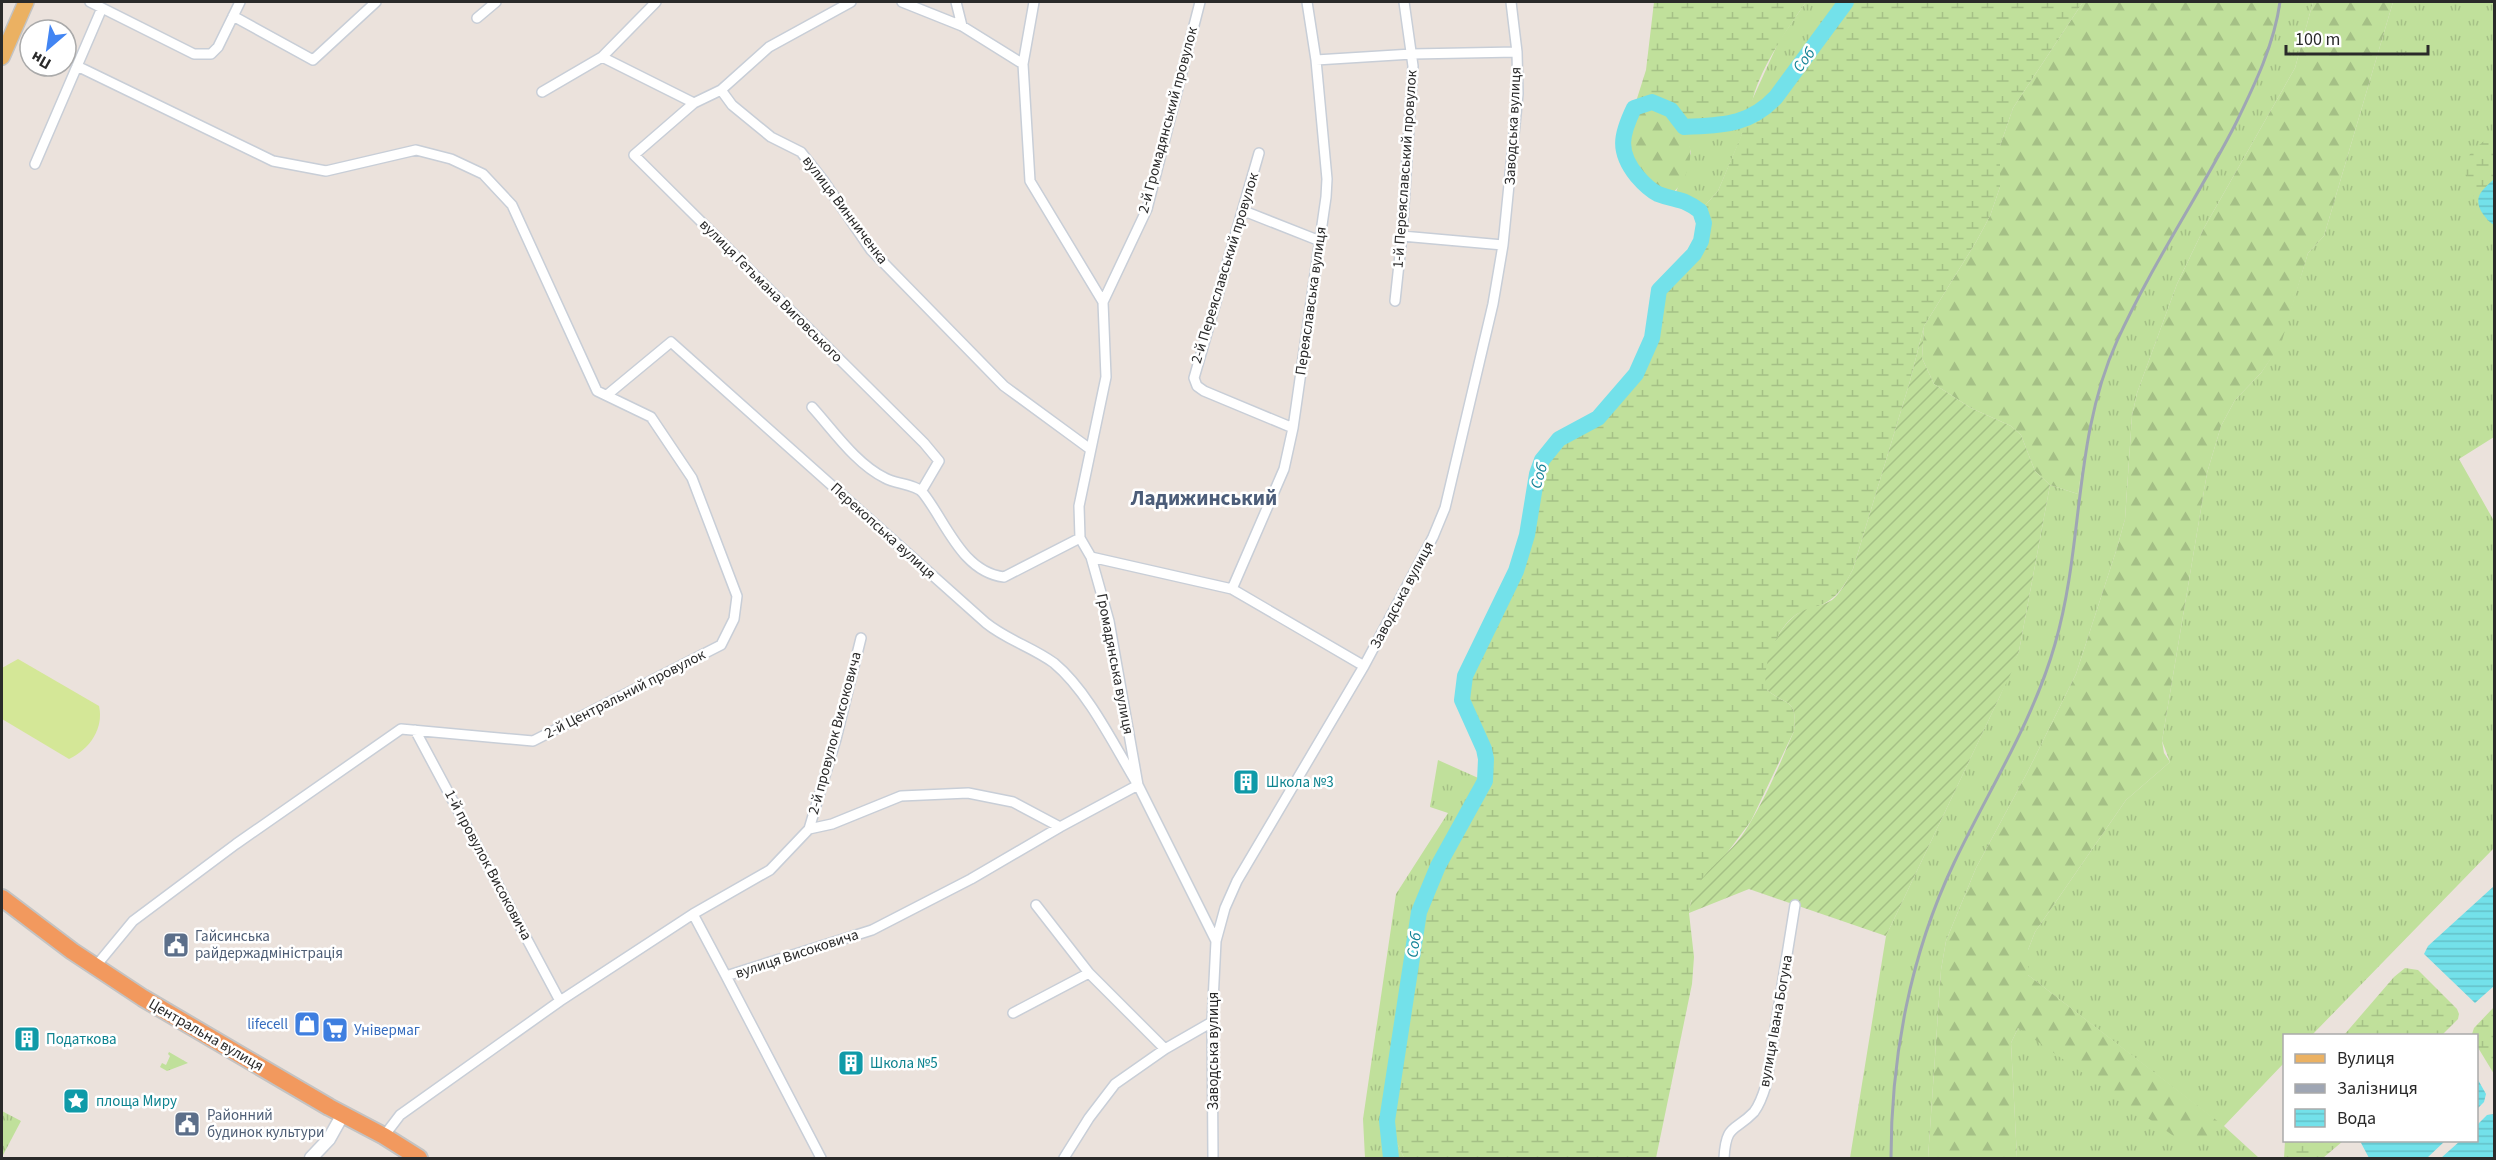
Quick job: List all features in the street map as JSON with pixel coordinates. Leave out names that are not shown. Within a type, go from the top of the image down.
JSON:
[{"type":"highway","name":"Центральна вулиця","points":[[2,898],[95,967],[143,998],[419,1158]]},
{"type":"main road","points":[[2,57],[26,2]]},
{"type":"street","points":[[90,2],[194,54],[211,54],[218,47],[240,2]]},
{"type":"street","points":[[233,16],[313,60],[376,2]]},
{"type":"street","points":[[477,18],[496,2]]},
{"type":"street","points":[[542,92],[602,57],[656,2]]},
{"type":"street","points":[[602,57],[694,103],[721,90],[769,47],[851,2]]},
{"type":"street","points":[[902,2],[962,26],[1023,64]]},
{"type":"street","points":[[956,2],[962,26]]},
{"type":"street","name":"Громадянська вулиця","points":[[1034,2],[1023,64],[1030,181],[1104,302],[1106,377],[1079,506],[1080,538],[1090,557],[1114,640],[1138,785],[1216,941]]},
{"type":"street","name":"2-й Громадянський провулок","points":[[1104,302],[1147,209],[1200,2]]},
{"type":"street","name":"Переяславська вулиця","points":[[1232,590],[1284,469],[1293,428],[1320,241],[1327,179],[1316,60],[1307,2]]},
{"type":"street","name":"1-й Переяславський провулок","points":[[1395,301],[1402,236],[1413,66],[1404,2]]},
{"type":"street","name":"Заводська вулиця","points":[[1213,1158],[1212,1022],[1216,941],[1225,908],[1237,881],[1364,666],[1433,537],[1445,508],[1493,304],[1503,245],[1518,94],[1517,52],[1511,2]]},
{"type":"street","points":[[78,64],[102,8]]},
{"type":"street","points":[[1316,60],[1412,54],[1517,52]]},
{"type":"street","points":[[78,66],[273,161],[326,171],[416,150],[451,159],[483,174],[512,205],[597,390],[607,395]]},
{"type":"street","points":[[35,164],[72,78]]},
{"type":"street","name":"вулиця Винниченка","points":[[721,90],[732,105],[771,137],[801,152],[871,250],[1004,386],[1090,449]]},
{"type":"street","name":"вулиця Гетьмана Виговського","points":[[694,103],[634,155],[924,443],[939,461],[922,490]]},
{"type":"street","name":"2-й Переяславський провулок","points":[[1259,153],[1194,378],[1197,386],[1204,391],[1293,428]]},
{"type":"street","points":[[1244,211],[1320,241]]},
{"type":"street","points":[[1402,236],[1503,245]]},
{"type":"street","name":"Перекопська вулиця","points":[[607,395],[670,342],[986,623],[998,632],[1039,652],[1070,677],[1138,785]]},
{"type":"street","name":"2-й Центральний провулок","points":[[95,967],[133,921],[236,844],[401,729],[533,741],[721,645],[734,619],[737,596],[692,478],[651,417],[607,395]]},
{"type":"street","points":[[812,407],[861,461],[884,478],[922,490],[971,562],[991,575],[1004,577],[1080,538]]},
{"type":"street","points":[[1090,557],[1232,590],[1364,666]]},
{"type":"street","name":"2-й провулок Високовича","points":[[809,829],[836,739],[861,638]]},
{"type":"street","name":"1-й провулок Високовича","points":[[415,730],[560,1000]]},
{"type":"street","name":"вулиця Високовича","points":[[693,914],[726,976],[872,930],[971,879],[1059,827],[1138,785]]},
{"type":"street","points":[[384,1136],[400,1115],[560,1000],[693,914],[770,870],[809,829],[832,824],[901,796],[968,792],[1013,802],[1059,827]]},
{"type":"street","points":[[1036,905],[1089,973],[1165,1049]]},
{"type":"street","name":"вулиця Івана Богуна","points":[[1724,1158],[1726,1139],[1730,1131],[1759,1105],[1766,1085],[1795,905]]},
{"type":"street","points":[[1013,1013],[1089,973]]},
{"type":"street","points":[[726,976],[820,1158]]},
{"type":"street","points":[[1064,1158],[1089,1118],[1115,1084],[1165,1049],[1212,1022]]},
{"type":"street","points":[[311,1158],[329,1139],[343,1114]]},
{"type":"green space","points":[[1654,2],[1806,2],[1763,72],[1756,88],[1751,116],[1766,107],[1776,97],[1846,2],[2083,2],[2013,108],[2000,146],[2000,187],[1990,216],[1924,326],[1910,381],[1853,569],[1831,600],[1797,614],[1789,621],[1782,629],[1773,648],[1768,669],[1767,690],[1792,708],[1795,720],[1794,731],[1751,821],[1691,901],[1689,913],[1694,957],[1692,984],[1656,1158],[1404,1158],[1387,1121],[1419,912],[1438,866],[1485,780],[1484,749],[1462,700],[1465,676],[1516,571],[1527,535],[1537,474],[1542,460],[1559,439],[1598,418],[1636,374],[1652,338],[1659,290],[1694,254],[1701,241],[1704,223],[1700,211],[1718,191],[1749,117],[1726,125],[1684,127],[1668,109],[1657,103],[1634,108],[1646,70]]},
{"type":"green space","points":[[1806,2],[1846,2],[1776,97],[1766,107],[1750,116],[1718,191],[1700,211],[1679,198],[1668,197],[1676,192],[1691,153],[1684,127],[1726,125],[1743,120],[1779,41]]},
{"type":"green space","points":[[2083,2],[2280,2],[2268,51],[2248,98],[2122,330],[2098,399],[2086,446],[2078,494],[2050,485],[2035,471],[2021,435],[2011,426],[1971,408],[1934,384],[1922,358],[1924,326],[1990,216],[2000,187],[2000,146],[2013,108]]},
{"type":"green space","points":[[2280,2],[2313,2],[2295,68],[2204,228],[2177,284],[2137,393],[2132,416],[2125,519],[2076,674],[2027,773],[1976,868],[1946,941],[1941,970],[1928,1158],[1850,1158],[1886,936],[2000,696],[2019,651],[2050,485],[2078,494],[2086,445],[2098,398],[2122,330],[2248,98],[2268,51]]},
{"type":"green space","points":[[2313,2],[2393,2],[2324,236],[2308,253],[2281,344],[2261,373],[2235,400],[2221,426],[2207,473],[2162,741],[2164,753],[2170,762],[2126,800],[2035,932],[2028,950],[2028,975],[2224,1126],[2202,1139],[2178,1139],[2018,1028],[2011,1043],[2017,1158],[1928,1158],[1941,970],[1946,941],[1976,868],[2027,773],[2076,674],[2125,519],[2132,416],[2137,393],[2177,284],[2204,228],[2295,68]]},
{"type":"green space","points":[[2393,2],[2494,2],[2494,437],[2459,459],[2494,521],[2494,848],[2313,1034],[2283,1034],[2283,1064],[2224,1126],[2259,1158],[2017,1158],[2011,1043],[2018,1028],[2223,1126],[2028,975],[2028,950],[2035,932],[2126,800],[2170,762],[2162,741],[2207,473],[2221,426],[2235,400],[2261,373],[2280,344],[2308,253],[2324,236]]},
{"type":"green space","points":[[1652,102],[1667,108],[1678,118],[1690,144],[1687,172],[1679,186],[1668,197],[1644,184],[1637,177],[1631,170],[1623,152],[1622,143],[1626,125],[1634,108]]},
{"type":"green space","points":[[2494,134],[2494,205],[2481,210],[2469,185],[2465,167],[2473,151]]},
{"type":"green space","points":[[1924,326],[1922,358],[1934,384],[1971,408],[2011,426],[2021,435],[2035,471],[2050,485],[2019,651],[2011,673],[1886,936],[1749,889],[1689,913],[1697,886],[1737,842],[1752,819],[1772,782],[1794,731],[1795,720],[1792,708],[1767,690],[1765,680],[1768,659],[1777,638],[1790,620],[1801,612],[1836,597],[1853,569],[1910,381]]},
{"type":"green space","points":[[18,659],[99,706],[99,722],[94,737],[77,755],[69,759],[2,719],[2,668]]},
{"type":"green space","points":[[1438,760],[1485,781],[1438,866],[1424,899],[1387,1121],[1404,1158],[1365,1158],[1363,1119],[1396,894],[1448,813],[1430,807]]},
{"type":"green space","points":[[2405,968],[2418,970],[2457,1009],[2458,1019],[2443,1034],[2345,1034],[2394,977]]},
{"type":"green space","points":[[2494,1007],[2494,1074],[2478,1048],[2478,1034],[2472,1034],[2474,1028]]},
{"type":"green space","points":[[169,1052],[188,1063],[167,1071],[160,1067],[162,1063],[166,1065],[170,1056]]},
{"type":"green space","points":[[2,1111],[21,1121],[2,1157]]},
{"type":"green space","points":[[2285,1142],[2342,1142],[2323,1158],[2284,1158]]},
{"type":"water","points":[[2494,179],[2494,225],[2481,211],[2478,201],[2483,189]]},
{"type":"water","points":[[2494,886],[2494,986],[2475,1003],[2424,954],[2428,946]]},
{"type":"water","points":[[2478,1080],[2486,1094],[2484,1102],[2478,1108]]},
{"type":"water","points":[[2494,1114],[2494,1158],[2441,1158],[2459,1142],[2478,1142],[2478,1124],[2487,1115]]},
{"type":"water","points":[[2361,1142],[2444,1142],[2427,1158],[2369,1158]]},
{"type":"waterway","name":"Соб","points":[[1391,1158],[1387,1121],[1419,912],[1438,866],[1485,781],[1484,749],[1462,700],[1465,676],[1516,571],[1527,535],[1537,474],[1542,460],[1559,439],[1598,418],[1636,374],[1652,338],[1659,290],[1694,254],[1701,241],[1704,223],[1700,211],[1684,202],[1655,192],[1637,176],[1631,167],[1624,151],[1626,127],[1634,108],[1652,102],[1671,110],[1684,127],[1734,122],[1755,114],[1776,97],[1846,2]]},
{"type":"railway","points":[[1891,1158],[1899,1045],[1915,970],[1939,898],[1954,863],[2009,756],[2046,673],[2064,606],[2086,453],[2103,378],[2130,313],[2221,151],[2250,94],[2273,34],[2280,2]]},
{"type":"place","name":"Школа №3","points":[[1246,782]]},
{"type":"place","name":"Гайсинська райдержадміністрація","points":[[176,945]]},
{"type":"place","name":"lifecell","points":[[307,1024]]},
{"type":"place","name":"Універмаг","points":[[335,1030]]},
{"type":"place","name":"Податкова","points":[[27,1039]]},
{"type":"place","name":"Школа №5","points":[[851,1063]]},
{"type":"place","name":"площа Миру","points":[[76,1101]]},
{"type":"place","name":"Районний будинок культури","points":[[187,1124]]},
{"type":"district","name":"Ладижинський","points":[[1204,498]]}]
